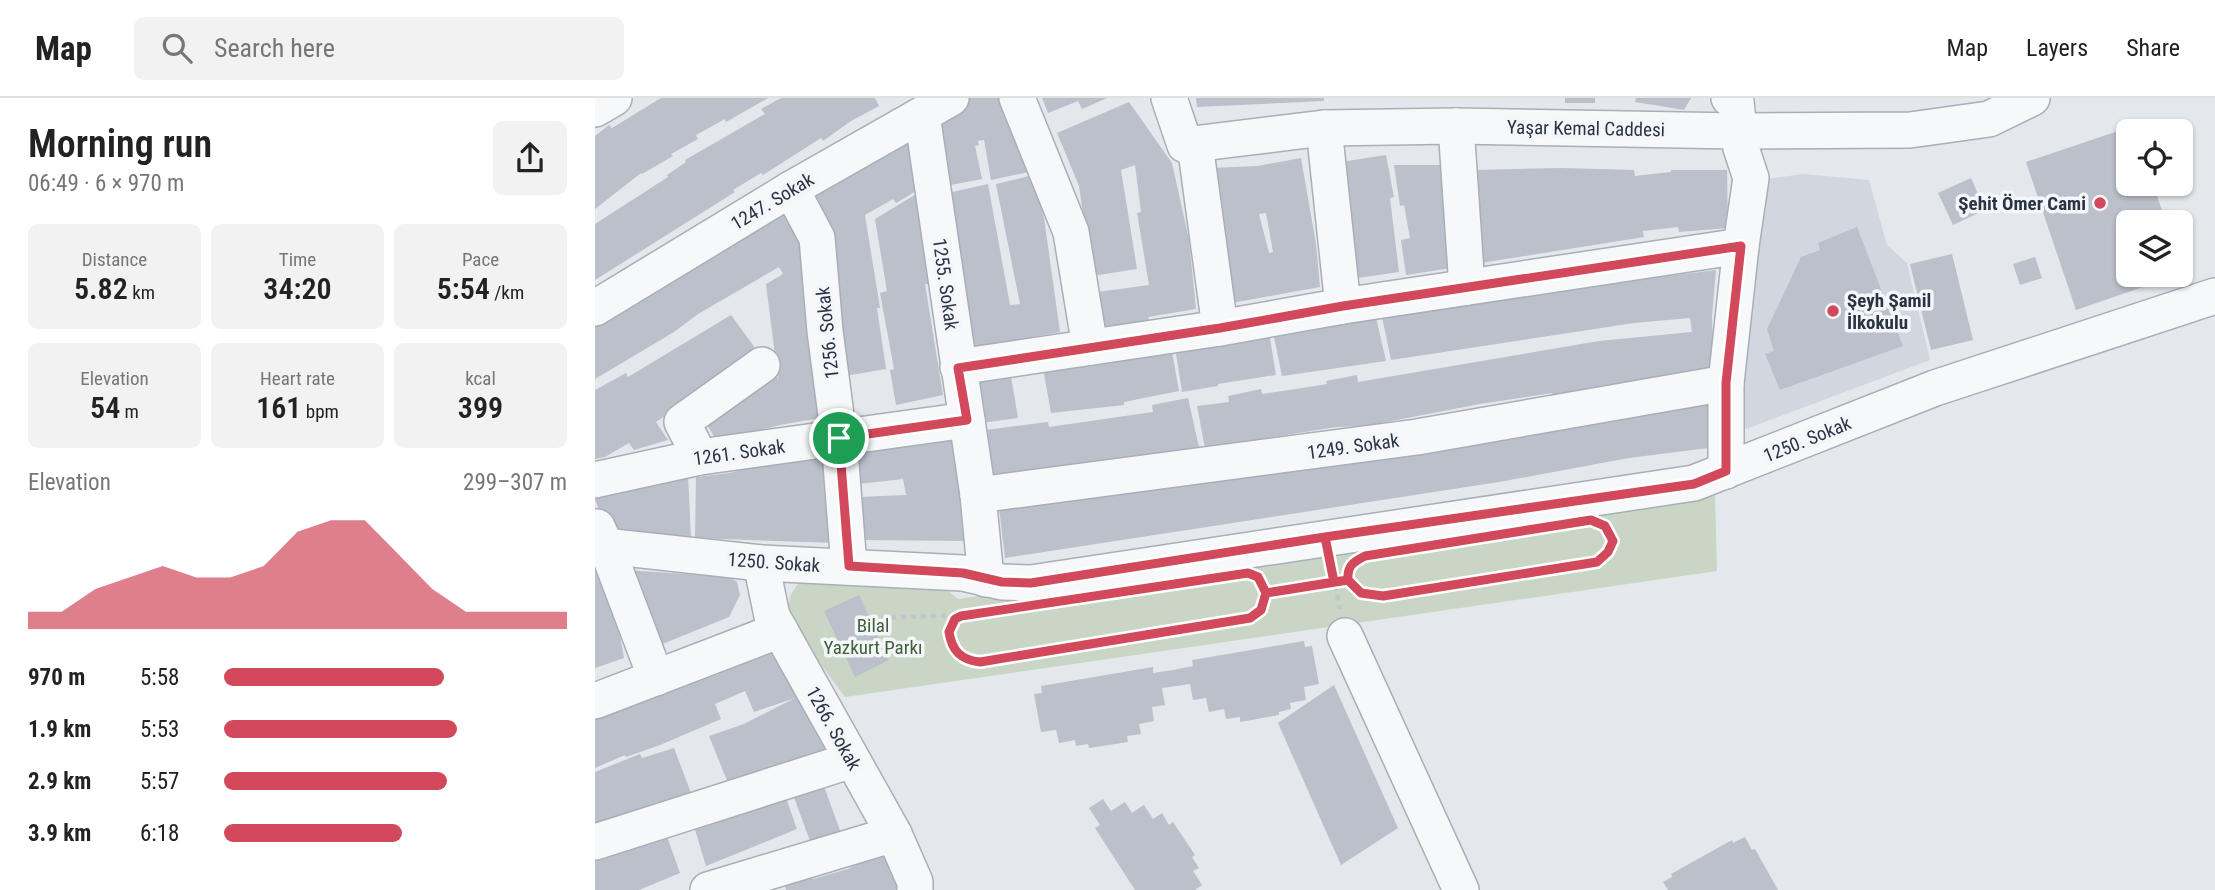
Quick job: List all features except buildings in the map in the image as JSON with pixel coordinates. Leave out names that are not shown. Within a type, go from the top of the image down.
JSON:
[{"type":"street","points":[[595,109],[614,98]]},
{"type":"street","points":[[1017,98],[1070,232],[1090,346]]},
{"type":"street","points":[[1169,98],[1185,145],[1195,144],[1220,328]]},
{"type":"street","name":"Yaşar Kemal Caddesi","points":[[1195,144],[1324,128],[1456,126],[1736,105],[1910,130],[1989,119],[2032,98]]},
{"type":"street","points":[[1726,471],[1726,383],[1751,178],[1736,105]]},
{"type":"street","name":"1247. Sokak","points":[[595,308],[937,106]]},
{"type":"street","name":"1255. Sokak","points":[[937,106],[958,368],[991,595]]},
{"type":"street","points":[[1456,126],[1467,287]]},
{"type":"street","points":[[1324,128],[1343,306]]},
{"type":"street","name":"1256. Sokak","points":[[791,190],[817,238],[825,331],[839,438],[849,566]]},
{"type":"street","points":[[958,368],[1741,246]]},
{"type":"street","name":"1250. Sokak","points":[[599,538],[761,563],[963,573],[991,595],[1031,583],[1694,484],[1935,388],[2215,296]]},
{"type":"street","points":[[700,457],[682,422],[762,365]]},
{"type":"street","name":"1249. Sokak","points":[[978,495],[1417,437],[1726,383]]},
{"type":"street","name":"1261. Sokak","points":[[595,480],[700,457],[967,420]]},
{"type":"street","points":[[599,538],[656,678]]},
{"type":"street","name":"1266. Sokak","points":[[761,563],[772,616],[894,834],[915,882],[915,890]]},
{"type":"street","points":[[595,701],[780,630]]},
{"type":"street","points":[[1345,636],[1461,890]]},
{"type":"street","points":[[595,842],[852,760]]},
{"type":"street","points":[[708,890],[894,834]]},
{"type":"path","points":[[1591,520],[1605,526],[1613,541],[1608,552],[1597,562],[1383,596],[1361,593],[1348,580],[1348,569],[1352,563],[1365,556],[1591,520]]},
{"type":"path","points":[[1325,537],[1345,636]]},
{"type":"path","points":[[991,595],[955,619],[950,626],[953,649],[967,660],[980,662],[1250,618],[1261,610],[1266,593],[1260,580],[1254,575]]},
{"type":"path","points":[[1266,593],[1348,580]]},
{"type":"path","points":[[881,618],[963,615]]},
{"type":"shaded area","name":"Şeyh Şamil İlkokulu","points":[[1803,174],[1869,180],[1887,245],[1907,263],[1930,360],[1746,429],[1739,405],[1761,180]]},
{"type":"green space","name":"Bilal Yazkurt Parkı","points":[[1715,493],[1717,571],[845,697],[803,638],[789,604],[791,594],[801,580],[935,581],[958,599]]},
{"type":"place","name":"Şehit Ömer Cami","points":[[2100,203]]},
{"type":"place","name":"Şeyh Şamil İlkokulu","points":[[1833,311]]},
{"type":"route","points":[[839,438],[849,566],[963,573],[1002,582],[1031,583],[1325,537],[1334,582],[1266,593],[1258,577],[1248,573],[961,616],[950,626],[950,640],[953,649],[967,660],[980,662],[1250,618],[1261,610],[1266,593],[1334,582],[1348,580],[1356,591],[1365,596],[1376,597],[1597,562],[1605,556],[1613,541],[1605,526],[1591,520],[1365,556],[1352,563],[1348,569],[1348,580],[1334,582],[1325,537],[1694,484],[1726,471],[1726,383],[1741,246],[958,368],[967,420],[839,438]]}]
